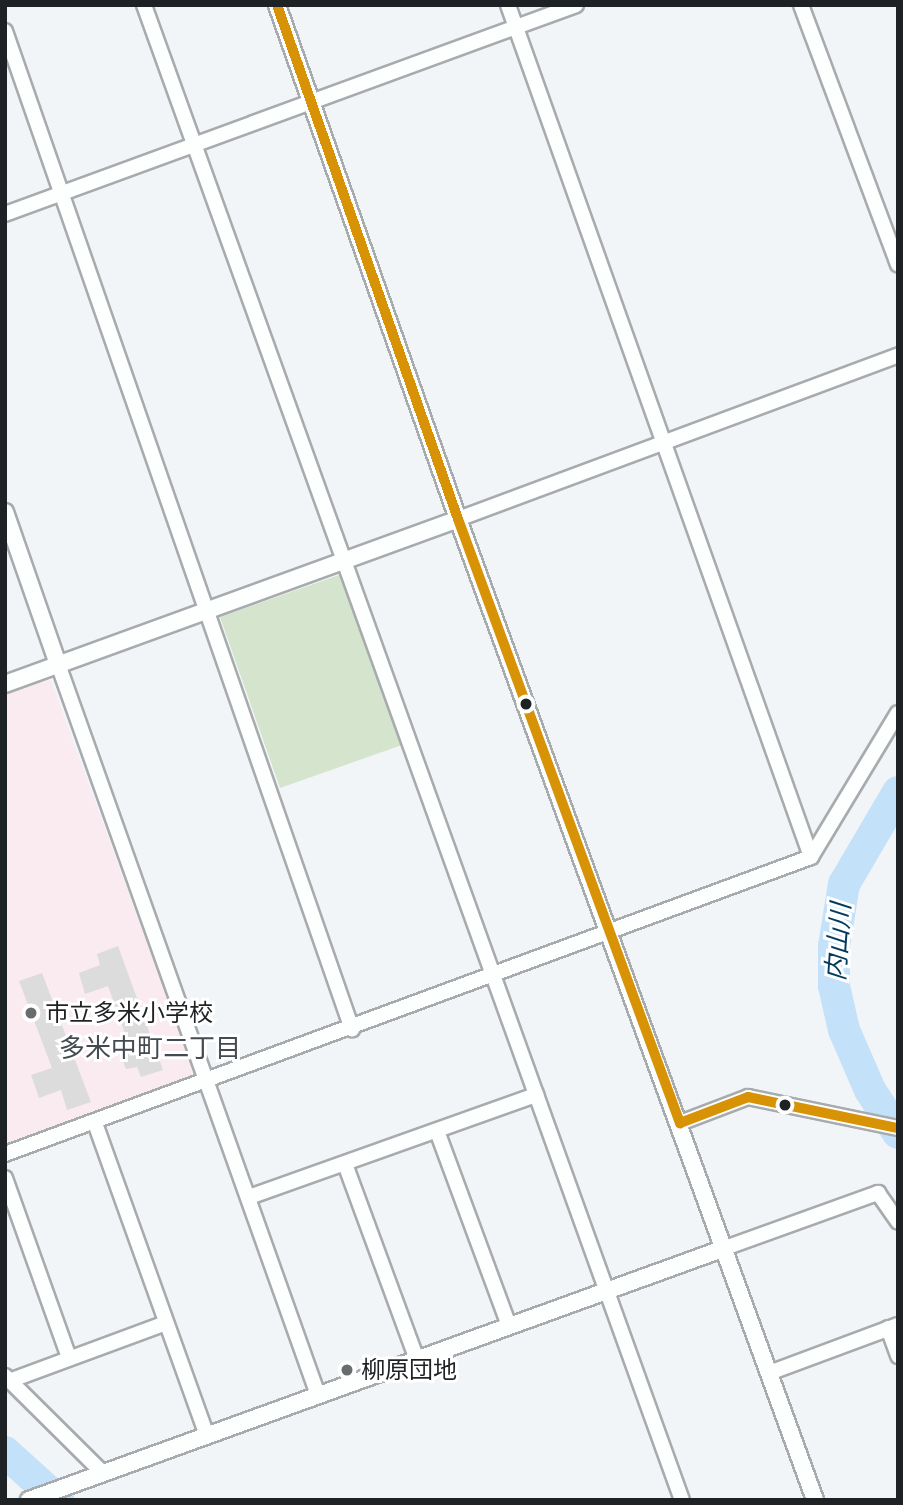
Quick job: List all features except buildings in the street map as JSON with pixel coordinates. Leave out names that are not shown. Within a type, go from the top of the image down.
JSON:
[{"type":"street","points":[[144,5],[682,1500]]},
{"type":"street","points":[[277,5],[458,519],[815,1500]]},
{"type":"street","points":[[508,5],[603,281],[665,441],[811,857]]},
{"type":"street","points":[[5,214],[576,5]]},
{"type":"street","points":[[801,5],[898,264]]},
{"type":"street","points":[[5,31],[204,612],[352,1029]]},
{"type":"street","points":[[5,684],[898,355]]},
{"type":"street","points":[[5,512],[318,1395]]},
{"type":"street","points":[[5,1154],[352,1029],[811,857],[898,713]]},
{"type":"street","points":[[249,1197],[536,1096]]},
{"type":"street","points":[[680,1123],[748,1097],[898,1128]]},
{"type":"street","points":[[95,1122],[206,1433]]},
{"type":"street","points":[[437,1131],[509,1326]]},
{"type":"street","points":[[345,1164],[417,1360]]},
{"type":"street","points":[[5,1178],[69,1358]]},
{"type":"street","points":[[29,1500],[206,1433],[417,1360],[878,1193],[898,1222]]},
{"type":"street","points":[[102,1472],[7,1378],[166,1323]]},
{"type":"street","points":[[769,1373],[893,1327],[898,1356]]},
{"type":"shaded area","points":[[44,680],[51,681],[194,1072],[188,1080],[5,1143],[5,694]]},
{"type":"green space","points":[[342,574],[402,745],[280,788],[220,617]]},
{"type":"waterway","name":"内山川","points":[[898,792],[844,884],[834,946],[834,986],[844,1030],[870,1090],[898,1133]]},
{"type":"waterway","points":[[5,1452],[58,1500]]},
{"type":"transit line","points":[[277,5],[458,519],[680,1123],[748,1097],[898,1128]]},
{"type":"place","name":"市立多米小学校","points":[[31,1013]]},
{"type":"place","name":"柳原団地","points":[[347,1370]]},
{"type":"district","name":"多米中町二丁目","points":[[150,1049]]}]
